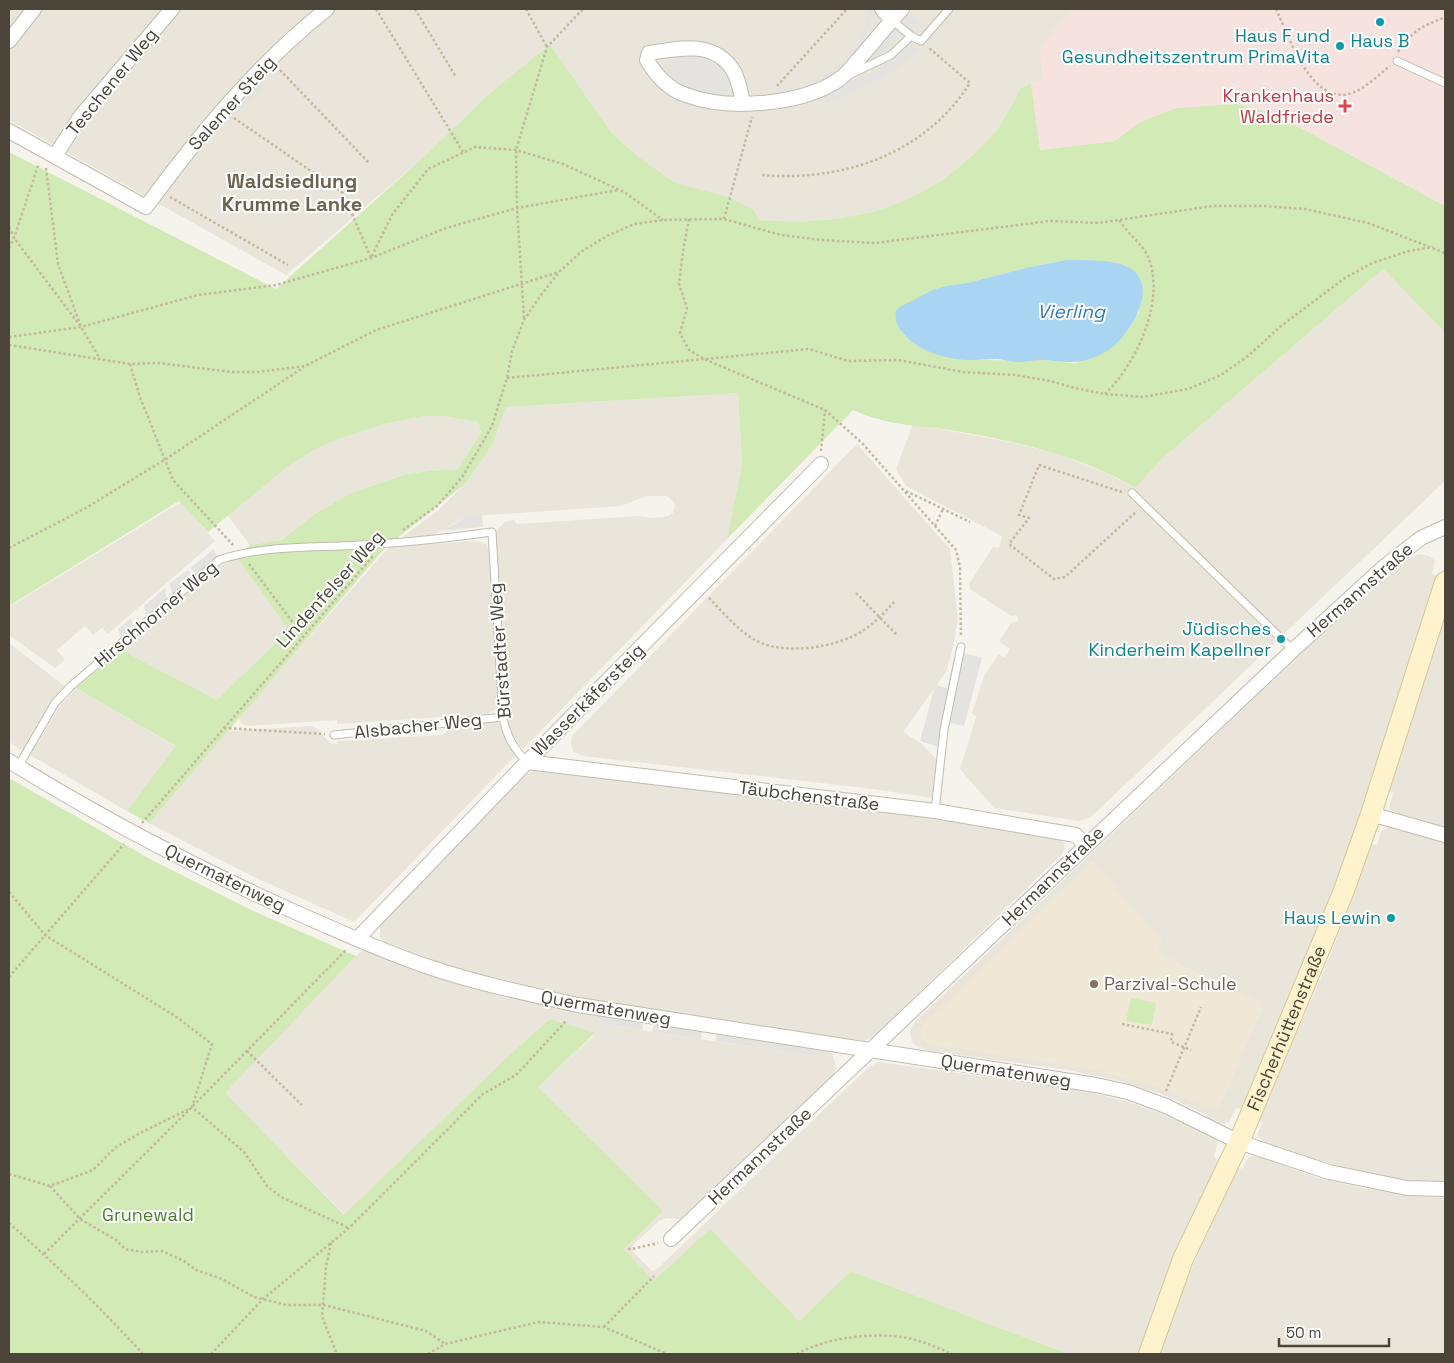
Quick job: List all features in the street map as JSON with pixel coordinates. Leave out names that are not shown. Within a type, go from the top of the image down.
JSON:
[{"type":"street","points":[[9,41],[34,9]]},
{"type":"street","name":"Teschener Weg","points":[[49,152],[172,9]]},
{"type":"street","name":"Salemer Steig","points":[[49,152],[146,207],[186,153],[223,110],[271,58],[327,9]]},
{"type":"street","points":[[882,9],[892,20]]},
{"type":"street","points":[[743,103],[736,74],[725,59],[705,49],[683,48],[649,53],[647,60],[653,71],[664,82],[684,95],[714,102],[743,103],[778,101],[819,91],[843,77],[902,9]]},
{"type":"street","points":[[9,131],[49,152]]},
{"type":"street","name":"Wasserkäfersteig","points":[[357,939],[527,762],[820,464]]},
{"type":"street","name":"Hermannstraße","points":[[671,1239],[1293,650],[1385,566],[1421,538],[1445,528]]},
{"type":"street","name":"Fischerhüttenstraße","points":[[1149,1354],[1183,1259],[1239,1142],[1333,920],[1371,814],[1445,582]]},
{"type":"street","name":"Täubchenstraße","points":[[527,762],[935,811],[1076,835],[1085,845]]},
{"type":"street","name":"Quermatenweg","points":[[14,764],[134,833],[242,889],[357,939],[431,968],[500,988],[578,1005],[1096,1085],[1128,1092],[1166,1106],[1239,1142],[1329,1172],[1406,1188],[1445,1189]]},
{"type":"street","points":[[1371,814],[1445,835]]},
{"type":"lane","points":[[892,20],[911,36],[921,40],[949,9]]},
{"type":"lane","points":[[843,77],[891,55],[911,36]]},
{"type":"lane","points":[[1397,61],[1445,83]]},
{"type":"lane","points":[[1132,493],[1293,650]]},
{"type":"lane","name":"Hirschhorner Weg","points":[[14,764],[55,703],[71,686],[219,560],[240,553],[384,544],[492,532]]},
{"type":"lane","name":"Bürstadter Weg","points":[[492,532],[503,717],[510,742],[527,762]]},
{"type":"lane","points":[[935,811],[944,730],[961,647]]},
{"type":"lane","name":"Alsbacher Weg","points":[[334,734],[503,717]]},
{"type":"path","points":[[376,9],[463,152]]},
{"type":"path","points":[[415,9],[456,77]]},
{"type":"path","points":[[526,9],[547,47]]},
{"type":"path","points":[[524,320],[517,208],[516,150],[547,47],[584,9]]},
{"type":"path","points":[[1276,9],[1298,57],[1308,73],[1323,88],[1340,95],[1353,92],[1365,86],[1397,61],[1397,54],[1409,36],[1419,28],[1445,17]]},
{"type":"path","points":[[762,175],[817,174],[854,168],[899,149],[929,129],[960,98],[970,83],[921,40]]},
{"type":"path","points":[[271,58],[285,76],[369,162]]},
{"type":"path","points":[[223,110],[343,193],[371,258]]},
{"type":"path","points":[[371,258],[392,215],[428,169],[476,147],[516,150],[563,164],[618,190],[664,220]]},
{"type":"path","points":[[9,248],[49,152]]},
{"type":"path","points":[[49,152],[58,264],[80,327]]},
{"type":"path","points":[[9,337],[80,327],[198,296],[276,285],[371,258],[446,228],[517,208],[618,190]]},
{"type":"path","points":[[169,196],[288,266]]},
{"type":"path","name":"Lindenfelser Weg","points":[[9,977],[384,544],[437,506],[464,476],[492,426],[507,378],[512,351],[524,320],[540,295],[560,272],[582,251],[607,236],[634,224],[689,219],[724,220],[782,235],[821,240],[875,243],[1050,221],[1099,223],[1212,206],[1262,206],[1305,209],[1368,223],[1434,247],[1445,253]]},
{"type":"path","points":[[689,219],[679,284],[687,308],[680,334],[689,350],[704,359],[825,410],[863,444],[956,550],[960,567],[961,647]]},
{"type":"path","points":[[1105,394],[1120,378],[1141,342],[1153,300],[1153,277],[1150,261],[1142,248],[1122,226],[1119,219]]},
{"type":"path","points":[[9,227],[14,238],[80,327],[100,359]]},
{"type":"path","points":[[507,378],[809,349],[848,361],[898,360],[963,372],[1050,380],[1075,388],[1105,394],[1143,397],[1188,390],[1221,375],[1248,356],[1281,326],[1345,278],[1372,263],[1409,251],[1434,247]]},
{"type":"path","points":[[9,548],[84,509],[166,459],[305,366],[376,330],[560,272]]},
{"type":"path","points":[[9,345],[130,364],[158,363],[232,372],[258,372],[305,366]]},
{"type":"path","points":[[130,364],[140,397],[174,480],[240,553],[303,636]]},
{"type":"path","points":[[820,464],[825,410]]},
{"type":"path","points":[[1132,493],[1122,492],[1039,466],[1019,514],[1029,518],[1009,544],[1054,579],[1065,578],[1144,505]]},
{"type":"path","points":[[904,490],[970,522]]},
{"type":"path","points":[[935,526],[943,509]]},
{"type":"path","points":[[698,589],[744,632],[758,642],[776,647],[822,646],[845,640],[865,630],[895,601]]},
{"type":"path","points":[[856,593],[898,636]]},
{"type":"path","points":[[224,728],[334,734]]},
{"type":"path","points":[[9,892],[45,935],[178,1018],[212,1044],[192,1107],[116,1147],[93,1170],[50,1186]]},
{"type":"path","points":[[44,1254],[357,939]]},
{"type":"path","points":[[1166,1093],[1183,1047],[1201,1007]]},
{"type":"path","points":[[211,1354],[263,1299],[348,1228],[483,1094],[516,1075],[566,1020]]},
{"type":"path","points":[[1122,1024],[1172,1034],[1171,1042],[1191,1050]]},
{"type":"path","points":[[247,1051],[302,1105]]},
{"type":"path","points":[[192,1107],[244,1152],[267,1186],[281,1197],[348,1228]]},
{"type":"path","points":[[9,1174],[50,1186],[80,1219],[116,1240],[125,1249],[142,1252],[162,1251],[184,1261],[196,1270],[222,1279],[254,1297],[287,1305],[324,1305],[426,1331],[445,1344]]},
{"type":"path","points":[[9,1223],[44,1254],[143,1354]]},
{"type":"path","points":[[628,1249],[671,1239]]},
{"type":"path","points":[[331,1242],[326,1267],[322,1316],[337,1354]]},
{"type":"path","points":[[604,1327],[654,1276]]},
{"type":"path","points":[[428,1354],[445,1344],[538,1322],[604,1327],[666,1354]]},
{"type":"path","points":[[797,1354],[825,1342],[868,1337],[907,1338],[952,1354]]},
{"type":"shaded area","points":[[9,9],[1073,9],[1040,47],[1044,82],[1031,83],[1021,88],[999,128],[972,156],[943,180],[909,199],[873,212],[835,219],[797,222],[757,220],[675,183],[636,155],[611,132],[551,46],[488,95],[428,153],[286,275],[9,120]]},
{"type":"shaded area","points":[[867,9],[872,9],[872,20],[867,37],[857,54],[846,67],[806,92],[776,94],[804,87],[823,77],[843,62],[853,51],[862,35],[867,19]]},
{"type":"shaded area","name":"Krankenhaus Waldfriede","points":[[1073,9],[1445,9],[1445,206],[1273,113],[1236,104],[1176,108],[1140,122],[1115,141],[1039,150],[1031,83],[1044,81],[1040,47]]},
{"type":"shaded area","points":[[912,15],[922,26],[916,34],[904,23]]},
{"type":"shaded area","points":[[896,27],[903,34],[870,64],[863,57]]},
{"type":"shaded area","points":[[912,42],[918,50],[904,63],[881,79],[826,103],[823,93],[846,85],[886,64]]},
{"type":"shaded area","points":[[688,54],[711,57],[725,68],[730,79],[730,86],[727,92],[721,95],[707,96],[681,86],[667,77],[664,57]]},
{"type":"shaded area","points":[[259,81],[264,86],[229,123],[226,115]]},
{"type":"shaded area","points":[[1383,269],[1445,332],[1445,481],[1091,817],[1079,821],[994,808],[960,769],[976,717],[972,713],[984,676],[999,654],[1004,658],[1010,649],[999,641],[1011,623],[1019,621],[1017,615],[1011,616],[970,589],[969,584],[993,547],[999,548],[1002,536],[906,486],[896,469],[913,424],[1010,442],[1057,454],[1106,473],[1135,488],[1163,458]]},
{"type":"shaded area","points":[[738,393],[742,464],[727,539],[523,749],[515,740],[508,725],[495,536],[498,529],[505,522],[514,520],[517,524],[638,516],[664,517],[673,513],[674,502],[667,496],[647,496],[621,506],[474,516],[462,519],[431,536],[400,539],[437,511],[466,483],[492,445],[506,407]]},
{"type":"shaded area","points":[[424,416],[443,416],[478,422],[481,432],[458,469],[407,474],[351,493],[316,513],[282,540],[250,545],[227,515],[287,467],[314,450],[341,438],[384,424]]},
{"type":"shaded area","points":[[857,444],[950,549],[958,619],[953,648],[946,672],[903,732],[922,744],[938,761],[932,798],[873,789],[583,756],[574,752],[571,745],[572,736]]},
{"type":"shaded area","points":[[181,502],[215,541],[108,634],[102,628],[93,635],[85,626],[57,650],[65,660],[55,668],[9,635],[9,607]]},
{"type":"shaded area","points":[[482,515],[483,527],[441,531],[467,517]]},
{"type":"shaded area","points":[[476,541],[486,544],[489,553],[499,701],[495,710],[486,714],[337,724],[337,720],[247,726],[241,723],[239,717],[389,547]]},
{"type":"shaded area","points":[[214,549],[216,554],[221,557],[197,575],[190,568]]},
{"type":"shaded area","points":[[1418,554],[1429,556],[1434,560],[1432,574],[1437,575],[1349,848],[1296,985],[1241,1109],[1236,1108],[1229,1122],[1218,1125],[1210,1121],[1205,1114],[1166,1096],[1120,1081],[1068,1070],[931,1051],[912,1042],[910,1032],[915,1022],[1315,640],[1394,567]]},
{"type":"shaded area","points":[[237,558],[290,630],[217,700],[121,650],[213,569]]},
{"type":"shaded area","points":[[188,570],[194,578],[172,597],[170,583]]},
{"type":"shaded area","points":[[165,588],[167,601],[147,619],[144,606]]},
{"type":"shaded area","points":[[1445,613],[1445,827],[1394,812],[1389,808],[1393,793],[1388,791]]},
{"type":"shaded area","points":[[131,618],[134,630],[121,641],[118,629]]},
{"type":"shaded area","points":[[9,643],[67,688],[24,752],[9,742]]},
{"type":"shaded area","points":[[956,651],[982,658],[964,726],[950,723],[943,748],[920,741],[935,685],[947,688]]},
{"type":"shaded area","points":[[76,688],[177,747],[127,811],[30,755],[61,704]]},
{"type":"shaded area","points":[[496,721],[500,725],[504,736],[518,753],[354,922],[254,877],[148,823],[227,731],[311,726],[317,729],[330,743],[337,745],[338,741],[442,735],[454,724]]},
{"type":"shaded area","points":[[535,770],[877,810],[1058,838],[1064,843],[1064,850],[874,1036],[864,1041],[558,995],[512,986],[415,956],[383,942],[380,936],[380,925],[523,776]]},
{"type":"shaded area","points":[[1389,827],[1445,842],[1445,1182],[1416,1181],[1361,1173],[1282,1149],[1258,1137],[1263,1122],[1257,1120],[1317,987],[1352,901],[1371,844],[1377,845],[1381,832]]},
{"type":"shaded area","name":"Parzival-Schule","points":[[1092,861],[1162,940],[1157,951],[1184,966],[1265,1003],[1222,1102],[1217,1107],[1207,1108],[1156,1086],[1092,1069],[928,1044],[921,1037],[920,1030],[923,1024]]},
{"type":"shaded area","points":[[363,949],[466,987],[516,1000],[592,1014],[607,1025],[813,1056],[817,1055],[819,1048],[829,1051],[833,1055],[836,1067],[833,1075],[684,1218],[667,1218],[659,1221],[633,1245],[633,1252],[652,1271],[657,1269],[869,1067],[878,1062],[1079,1090],[1126,1101],[1160,1113],[1212,1136],[1218,1142],[1214,1157],[1219,1161],[1140,1354],[1068,1354],[851,1271],[799,1321],[710,1230],[654,1282],[624,1249],[663,1211],[538,1087],[595,1034],[550,1019],[505,1059],[345,1215],[224,1093]]},
{"type":"shaded area","points":[[592,1014],[644,1021],[642,1030],[607,1025]]},
{"type":"shaded area","points":[[654,1023],[702,1030],[701,1039],[652,1032]]},
{"type":"shaded area","points":[[717,1032],[819,1048],[817,1055],[813,1056],[715,1041]]},
{"type":"shaded area","points":[[1255,1155],[1315,1177],[1362,1188],[1405,1195],[1445,1198],[1445,1354],[1160,1354],[1188,1277],[1237,1167],[1242,1169],[1248,1158]]},
{"type":"green space","points":[[551,46],[611,132],[636,155],[675,183],[728,197],[754,210],[758,220],[797,222],[835,219],[873,212],[909,199],[943,180],[972,156],[999,128],[1021,88],[1031,83],[1040,150],[1115,141],[1140,122],[1176,108],[1236,104],[1273,113],[1445,206],[1445,332],[1383,269],[1163,458],[1135,488],[1115,477],[1070,458],[1021,444],[972,434],[904,425],[871,417],[853,410],[727,539],[742,464],[738,393],[506,407],[492,445],[466,483],[385,548],[149,823],[127,811],[176,746],[76,688],[121,650],[217,700],[289,630],[237,558],[250,545],[282,540],[316,513],[351,493],[407,474],[458,469],[481,432],[478,422],[443,416],[424,416],[384,424],[341,438],[314,450],[287,467],[208,532],[179,501],[9,606],[9,152],[276,289],[428,153],[488,95],[547,47]],"holes":[[[1066,260],[1098,261],[1129,268],[1137,274],[1142,284],[1142,296],[1138,314],[1076,363],[1045,360],[980,360],[935,352],[916,344],[902,333],[895,316],[946,286],[967,283]]]},
{"type":"green space","name":"Grunewald","points":[[9,778],[150,859],[251,910],[356,956],[225,1093],[344,1215],[505,1059],[550,1019],[595,1033],[538,1087],[663,1211],[624,1249],[654,1281],[710,1229],[799,1321],[851,1271],[1068,1354],[9,1354]]},
{"type":"green space","points":[[1131,998],[1156,1003],[1152,1025],[1126,1021]]},
{"type":"water","name":"Vierling","points":[[1066,260],[1101,261],[1127,266],[1140,278],[1142,287],[1140,308],[1123,336],[1110,349],[1088,359],[1075,362],[1042,360],[1016,362],[999,359],[967,360],[949,358],[922,349],[902,332],[896,322],[896,311],[900,307],[933,290]]},
{"type":"place","name":"Haus B","points":[[1380,22]]},
{"type":"place","name":"Haus F und Gesundheitszentrum PrimaVita","points":[[1340,46]]},
{"type":"place","name":"Krankenhaus Waldfriede","points":[[1345,106]]},
{"type":"place","name":"Jüdisches Kinderheim Kapellner","points":[[1281,639]]},
{"type":"place","name":"Haus Lewin","points":[[1391,918]]},
{"type":"place","name":"Parzival-Schule","points":[[1094,984]]},
{"type":"district","name":"Waldsiedlung Krumme Lanke","points":[[292,192]]}]
